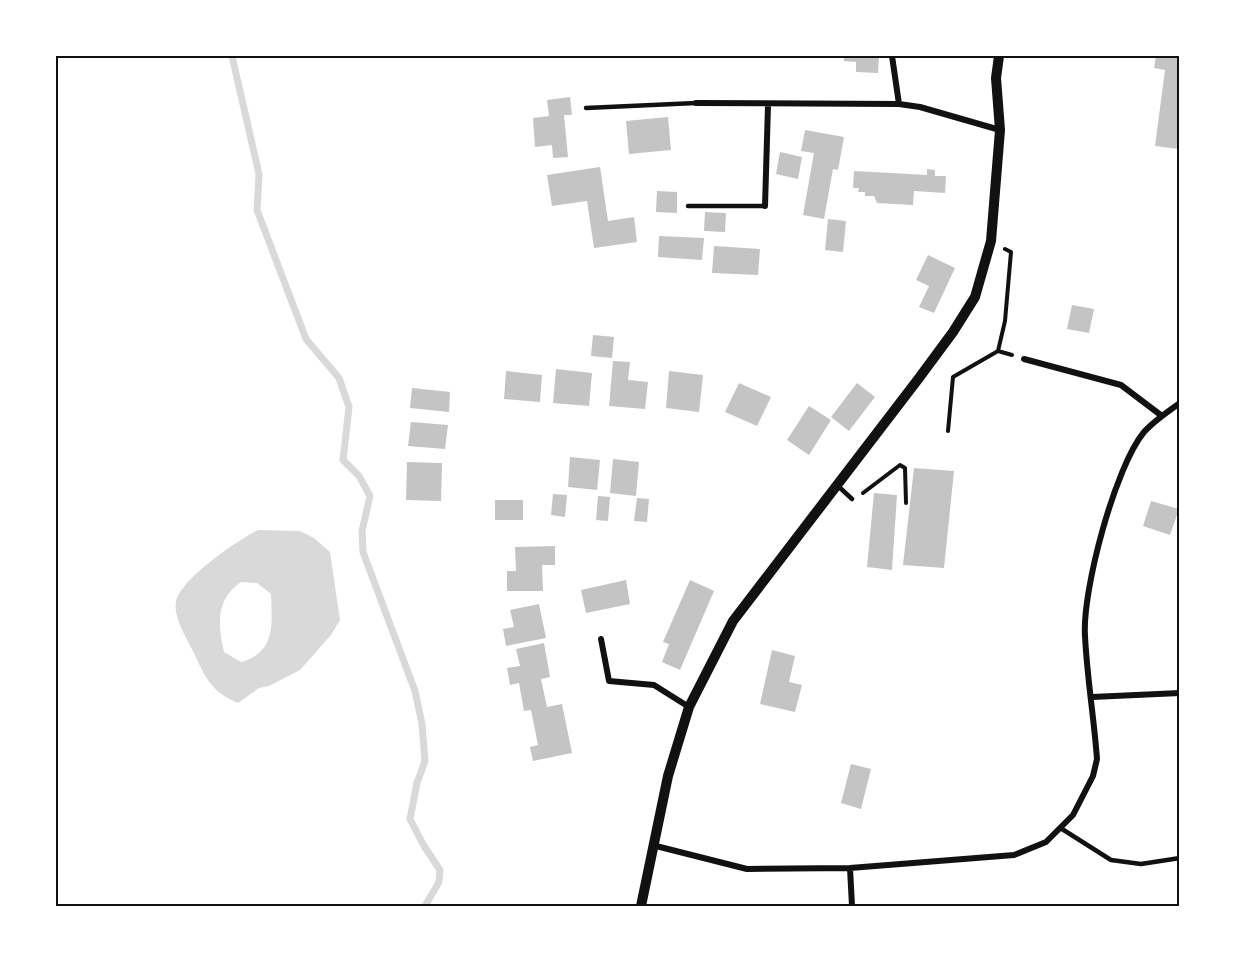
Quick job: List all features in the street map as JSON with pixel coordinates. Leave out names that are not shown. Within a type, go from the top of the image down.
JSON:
[{"type":"street","points":[[892,56],[899,104]]},
{"type":"street","points":[[641,906],[651,845],[668,776],[689,707],[733,621],[919,378],[968,310],[983,276],[991,242],[1000,130],[996,78],[999,56]]},
{"type":"street","points":[[696,103],[899,104],[920,107],[1000,130]]},
{"type":"street","points":[[765,206],[768,105]]},
{"type":"street","points":[[1024,359],[1121,385],[1162,416]]},
{"type":"street","points":[[651,845],[747,869],[850,868],[1014,855],[1047,842],[1073,815],[1093,776],[1097,759],[1085,635],[1096,557],[1121,475],[1131,452],[1144,432],[1179,404]]},
{"type":"street","points":[[601,639],[609,681],[654,685],[689,707]]},
{"type":"street","points":[[1092,697],[1179,693]]},
{"type":"street","points":[[850,868],[852,906]]},
{"type":"lane","points":[[586,108],[696,103]]},
{"type":"lane","points":[[688,206],[765,206]]},
{"type":"lane","points":[[836,484],[852,499]]},
{"type":"lane","points":[[1062,828],[1111,860],[1141,864],[1179,858]]},
{"type":"path","points":[[991,242],[1011,252],[1006,310],[998,351]]},
{"type":"path","points":[[948,431],[953,377],[998,351],[1024,359]]},
{"type":"path","points":[[852,499],[868,490],[900,465],[905,468],[906,502]]},
{"type":"shaded area","points":[[258,530],[300,531],[314,538],[330,552],[340,620],[331,635],[300,670],[269,686],[259,688],[238,703],[222,694],[206,677],[181,628],[176,602],[188,582],[198,572]],"holes":[[[241,582],[257,583],[271,594],[270,636],[261,651],[241,662],[224,652],[220,632],[220,614],[227,597]]]},
{"type":"building","points":[[844,56],[879,56],[878,73],[856,72],[856,62],[844,61]]},
{"type":"building","points":[[1156,56],[1179,56],[1179,149],[1155,146],[1165,70],[1154,68]]},
{"type":"building","points":[[570,97],[572,115],[564,115],[568,157],[553,158],[552,145],[535,147],[533,118],[549,116],[547,100]]},
{"type":"building","points":[[668,117],[671,150],[629,154],[626,121]]},
{"type":"building","points":[[805,130],[844,137],[838,170],[833,169],[824,219],[803,215],[814,153],[801,151]]},
{"type":"building","points":[[780,152],[802,157],[798,179],[776,174]]},
{"type":"building","points":[[600,167],[608,221],[634,217],[637,242],[594,248],[587,201],[552,206],[547,175]]},
{"type":"building","points":[[927,169],[935,170],[935,176],[946,176],[945,193],[914,191],[913,205],[877,203],[874,196],[865,196],[865,192],[858,192],[859,188],[853,188],[854,171],[927,175]]},
{"type":"building","points":[[657,191],[677,192],[677,213],[656,212]]},
{"type":"building","points":[[705,212],[726,213],[725,232],[704,231]]},
{"type":"building","points":[[828,219],[846,221],[843,252],[825,250]]},
{"type":"building","points":[[659,236],[704,238],[702,260],[658,257]]},
{"type":"building","points":[[714,246],[760,249],[758,275],[712,273]]},
{"type":"building","points":[[928,255],[955,268],[934,313],[919,307],[929,286],[916,280]]},
{"type":"building","points":[[1072,305],[1094,309],[1089,333],[1067,329]]},
{"type":"building","points":[[593,335],[614,337],[612,358],[591,356]]},
{"type":"building","points":[[613,361],[630,362],[628,380],[648,382],[645,409],[609,406]]},
{"type":"building","points":[[556,369],[592,373],[589,406],[553,403]]},
{"type":"building","points":[[506,371],[542,375],[540,402],[504,399]]},
{"type":"building","points":[[669,371],[703,375],[699,412],[666,408]]},
{"type":"building","points":[[739,383],[771,397],[757,426],[725,412]]},
{"type":"building","points":[[857,383],[875,397],[849,431],[831,417]]},
{"type":"building","points":[[412,388],[450,392],[449,412],[410,408]]},
{"type":"building","points":[[809,406],[831,420],[809,455],[787,440]]},
{"type":"building","points":[[411,422],[448,425],[445,449],[408,446]]},
{"type":"building","points":[[570,457],[600,460],[597,490],[568,487]]},
{"type":"building","points":[[613,459],[639,462],[636,496],[610,493]]},
{"type":"building","points":[[407,462],[442,463],[441,501],[406,500]]},
{"type":"building","points":[[914,468],[954,471],[944,568],[903,565]]},
{"type":"building","points":[[874,493],[897,495],[892,570],[867,567]]},
{"type":"building","points":[[553,494],[567,495],[565,517],[551,515]]},
{"type":"building","points":[[598,496],[610,497],[608,521],[596,520]]},
{"type":"building","points":[[637,498],[649,499],[647,522],[634,521]]},
{"type":"building","points":[[495,500],[523,500],[523,520],[495,520]]},
{"type":"building","points":[[1151,501],[1179,509],[1170,535],[1143,526]]},
{"type":"building","points":[[555,546],[555,565],[542,565],[543,591],[507,591],[507,571],[516,571],[515,547]]},
{"type":"building","points":[[626,580],[630,604],[586,613],[581,590]]},
{"type":"building","points":[[690,580],[714,591],[680,670],[662,662],[669,644],[663,642]]},
{"type":"building","points":[[539,604],[546,638],[506,646],[503,629],[514,627],[510,610]]},
{"type":"building","points":[[544,643],[550,677],[541,679],[547,707],[562,704],[572,753],[533,761],[530,747],[538,745],[531,710],[524,711],[519,683],[510,685],[507,668],[520,666],[516,649]]},
{"type":"building","points":[[772,650],[795,656],[789,682],[802,685],[795,712],[760,704]]},
{"type":"building","points":[[851,764],[871,769],[861,809],[841,803]]},
{"type":"waterway","points":[[232,56],[259,174],[257,210],[306,339],[339,378],[349,407],[343,460],[359,476],[370,496],[362,531],[363,552],[415,691],[422,724],[425,761],[417,783],[410,819],[440,870],[439,882],[425,906]]}]
